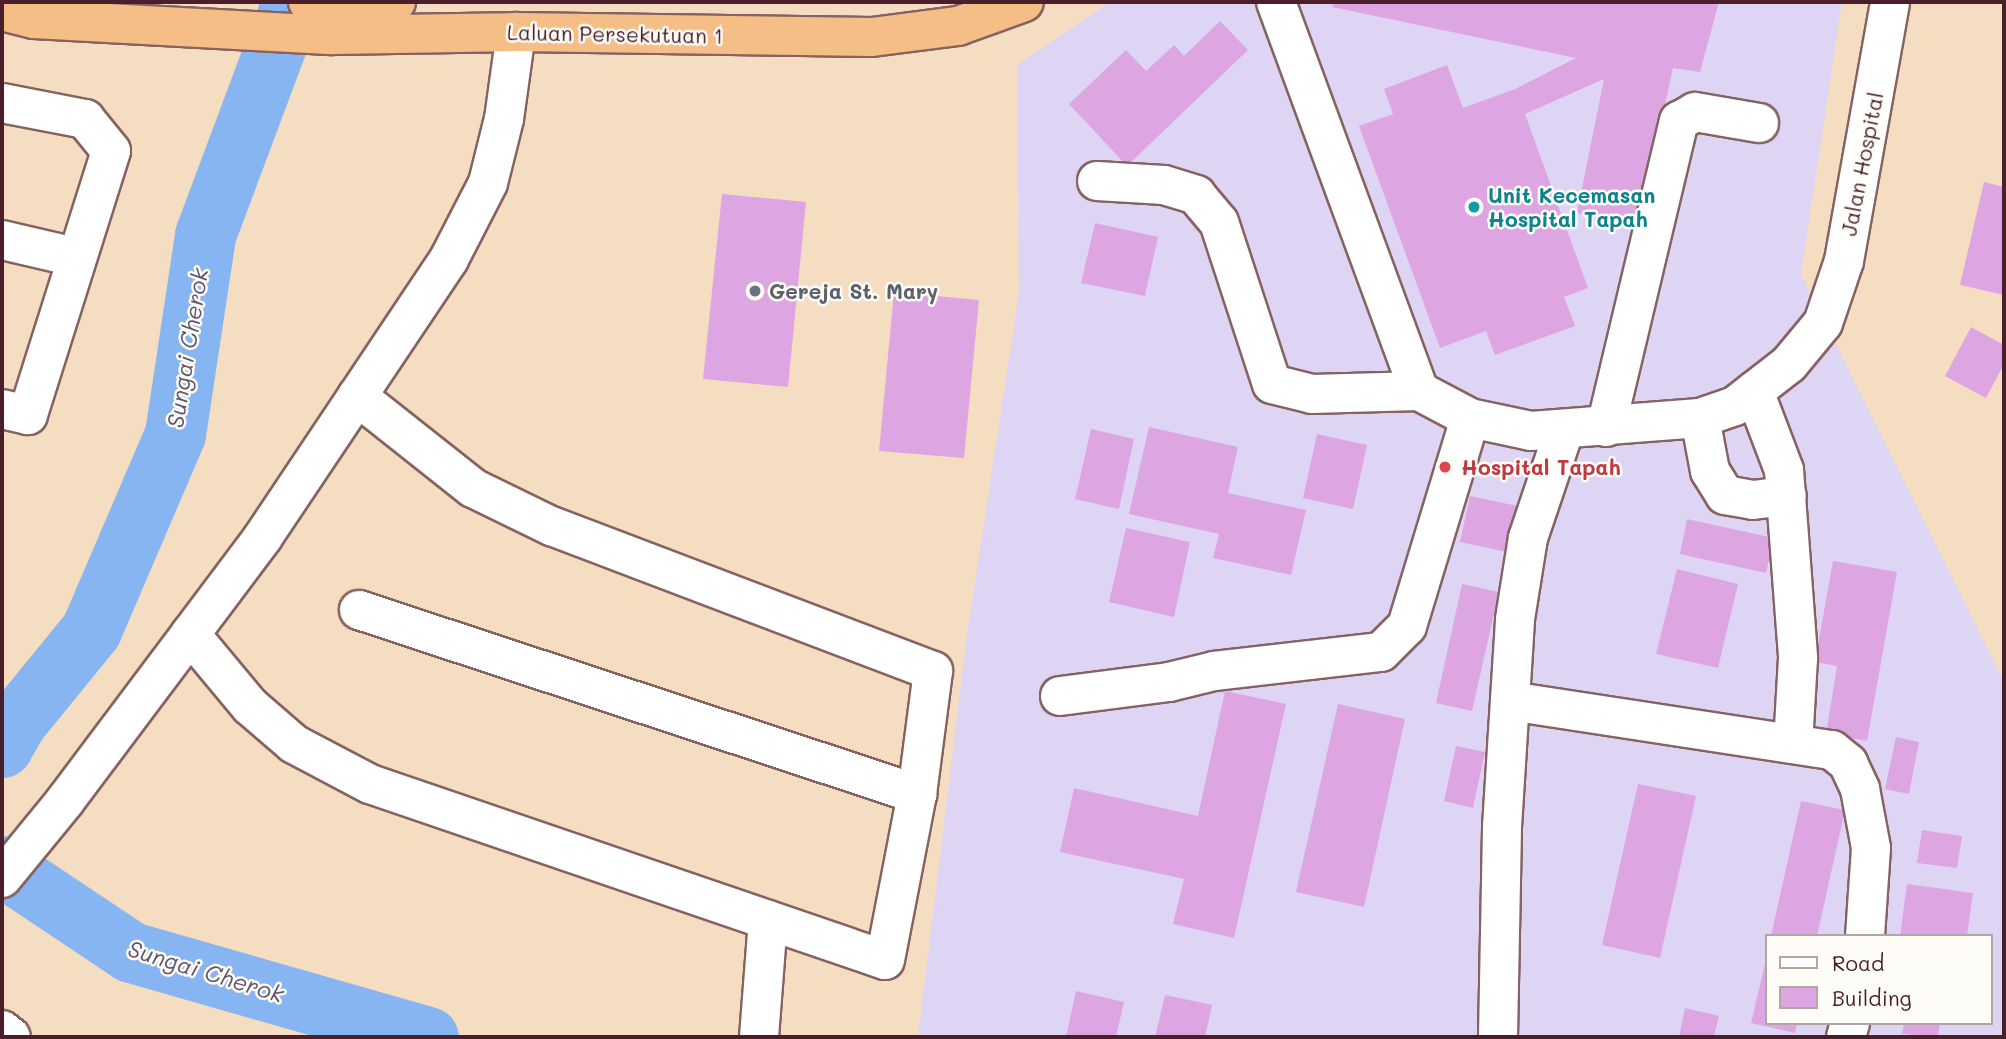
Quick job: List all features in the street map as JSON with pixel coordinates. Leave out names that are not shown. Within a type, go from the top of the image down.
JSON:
[{"type":"highway","points":[[325,13],[396,2]]},
{"type":"highway","name":"Laluan Persekutuan 1","points":[[2,11],[34,19],[201,28],[325,13],[516,32],[872,37],[958,26],[1024,2]]},
{"type":"street","points":[[1276,2],[1419,391]]},
{"type":"street","name":"Jalan Hospital","points":[[1754,391],[1789,364],[1823,323],[1844,261],[1890,2]]},
{"type":"street","points":[[2,878],[65,801],[263,537],[449,259],[488,183],[504,119],[516,32]]},
{"type":"street","points":[[2,103],[85,119],[111,151],[75,257],[15,412]]},
{"type":"street","points":[[1606,427],[1679,121],[1695,112],[1759,123]]},
{"type":"street","points":[[1097,181],[1164,185],[1196,195],[1219,222],[1272,384],[1312,394],[1419,391],[1470,418],[1531,431],[1564,431],[1700,418],[1735,406],[1754,391],[1784,470],[1787,496],[1798,658],[1793,744]]},
{"type":"street","points":[[2,240],[75,257]]},
{"type":"street","points":[[190,635],[250,705],[294,744],[370,785],[885,960],[917,794],[933,671],[552,527],[473,488],[357,396]]},
{"type":"street","points":[[1060,696],[1169,682],[1214,671],[1381,652],[1407,626],[1470,418]]},
{"type":"street","points":[[1700,418],[1710,471],[1725,495],[1754,500],[1787,496]]},
{"type":"street","points":[[1498,1037],[1515,619],[1528,538],[1564,431]]},
{"type":"street","points":[[359,610],[917,794]]},
{"type":"street","points":[[1510,701],[1832,750],[1848,763],[1860,789],[1871,848],[1866,934]]},
{"type":"street","points":[[759,1037],[768,920]]},
{"type":"street","points":[[2,1030],[11,1037]]},
{"type":"shaded area","name":"Hospital Tapah","points":[[1110,2],[1842,2],[1801,274],[2004,682],[2004,1037],[918,1037],[966,642],[1019,293],[1017,65]]},
{"type":"building","points":[[1334,2],[1719,2],[1700,72],[1673,68],[1638,229],[1577,213],[1604,79],[1525,114],[1588,288],[1564,297],[1575,326],[1495,355],[1486,331],[1440,348],[1359,126],[1393,114],[1384,89],[1447,65],[1463,108],[1515,89],[1576,58],[1332,7]]},
{"type":"building","points":[[1220,21],[1248,50],[1127,166],[1069,104],[1126,50],[1146,71],[1174,45],[1184,56]]},
{"type":"building","points":[[1984,182],[2004,187],[2004,295],[1960,285]]},
{"type":"building","name":"Gereja St. Mary","points":[[722,194],[806,202],[788,387],[703,379]]},
{"type":"building","points":[[1095,223],[1158,237],[1145,296],[1081,283]]},
{"type":"building","points":[[894,292],[979,300],[964,458],[879,451]]},
{"type":"building","points":[[1971,327],[2004,345],[2004,364],[1986,398],[1945,376]]},
{"type":"building","points":[[1149,427],[1238,447],[1228,493],[1306,510],[1291,575],[1213,558],[1219,534],[1129,514]]},
{"type":"building","points":[[1091,429],[1134,439],[1119,509],[1075,499]]},
{"type":"building","points":[[1317,434],[1367,445],[1353,509],[1303,498]]},
{"type":"building","points":[[1470,496],[1527,508],[1517,554],[1460,542]]},
{"type":"building","points":[[1687,519],[1774,538],[1766,573],[1680,554]]},
{"type":"building","points":[[1126,528],[1190,542],[1174,617],[1109,602]]},
{"type":"building","points":[[1833,561],[1897,572],[1867,741],[1826,734],[1837,666],[1815,662]]},
{"type":"building","points":[[1677,569],[1738,584],[1718,668],[1656,654]]},
{"type":"building","points":[[1462,584],[1499,592],[1472,711],[1436,703]]},
{"type":"building","points":[[1225,691],[1286,704],[1234,938],[1173,924],[1184,879],[1060,852],[1074,788],[1198,816]]},
{"type":"building","points":[[1338,704],[1405,719],[1364,907],[1296,892]]},
{"type":"building","points":[[1896,737],[1919,742],[1909,794],[1885,789]]},
{"type":"building","points":[[1456,746],[1485,752],[1473,808],[1444,801]]},
{"type":"building","points":[[1638,784],[1696,796],[1660,958],[1602,945]]},
{"type":"building","points":[[1801,801],[1845,810],[1817,934],[1771,934]]},
{"type":"building","points":[[1922,830],[1962,836],[1957,868],[1917,863]]},
{"type":"building","points":[[1907,884],[1973,893],[1967,934],[1900,934]]},
{"type":"building","points":[[1764,968],[1764,1025],[1797,1025],[1795,1033],[1751,1023]]},
{"type":"building","points":[[1076,991],[1124,1002],[1116,1037],[1066,1037]]},
{"type":"building","points":[[1165,995],[1212,1005],[1205,1037],[1155,1037]]},
{"type":"building","points":[[1685,1008],[1719,1016],[1714,1037],[1679,1037]]},
{"type":"building","points":[[1904,1025],[1940,1025],[1938,1037],[1902,1034]]},
{"type":"waterway","name":"Sungai Cherok","points":[[2,747],[16,722],[91,630],[175,434],[205,235],[292,2]]},
{"type":"waterway","name":"Sungai Cherok","points":[[2,866],[131,952],[428,1037]]},
{"type":"place","name":"Unit Kecemasan Hospital Tapah","points":[[1474,207]]},
{"type":"place","name":"Gereja St. Mary","points":[[755,291]]},
{"type":"place","name":"Hospital Tapah","points":[[1445,467]]}]
